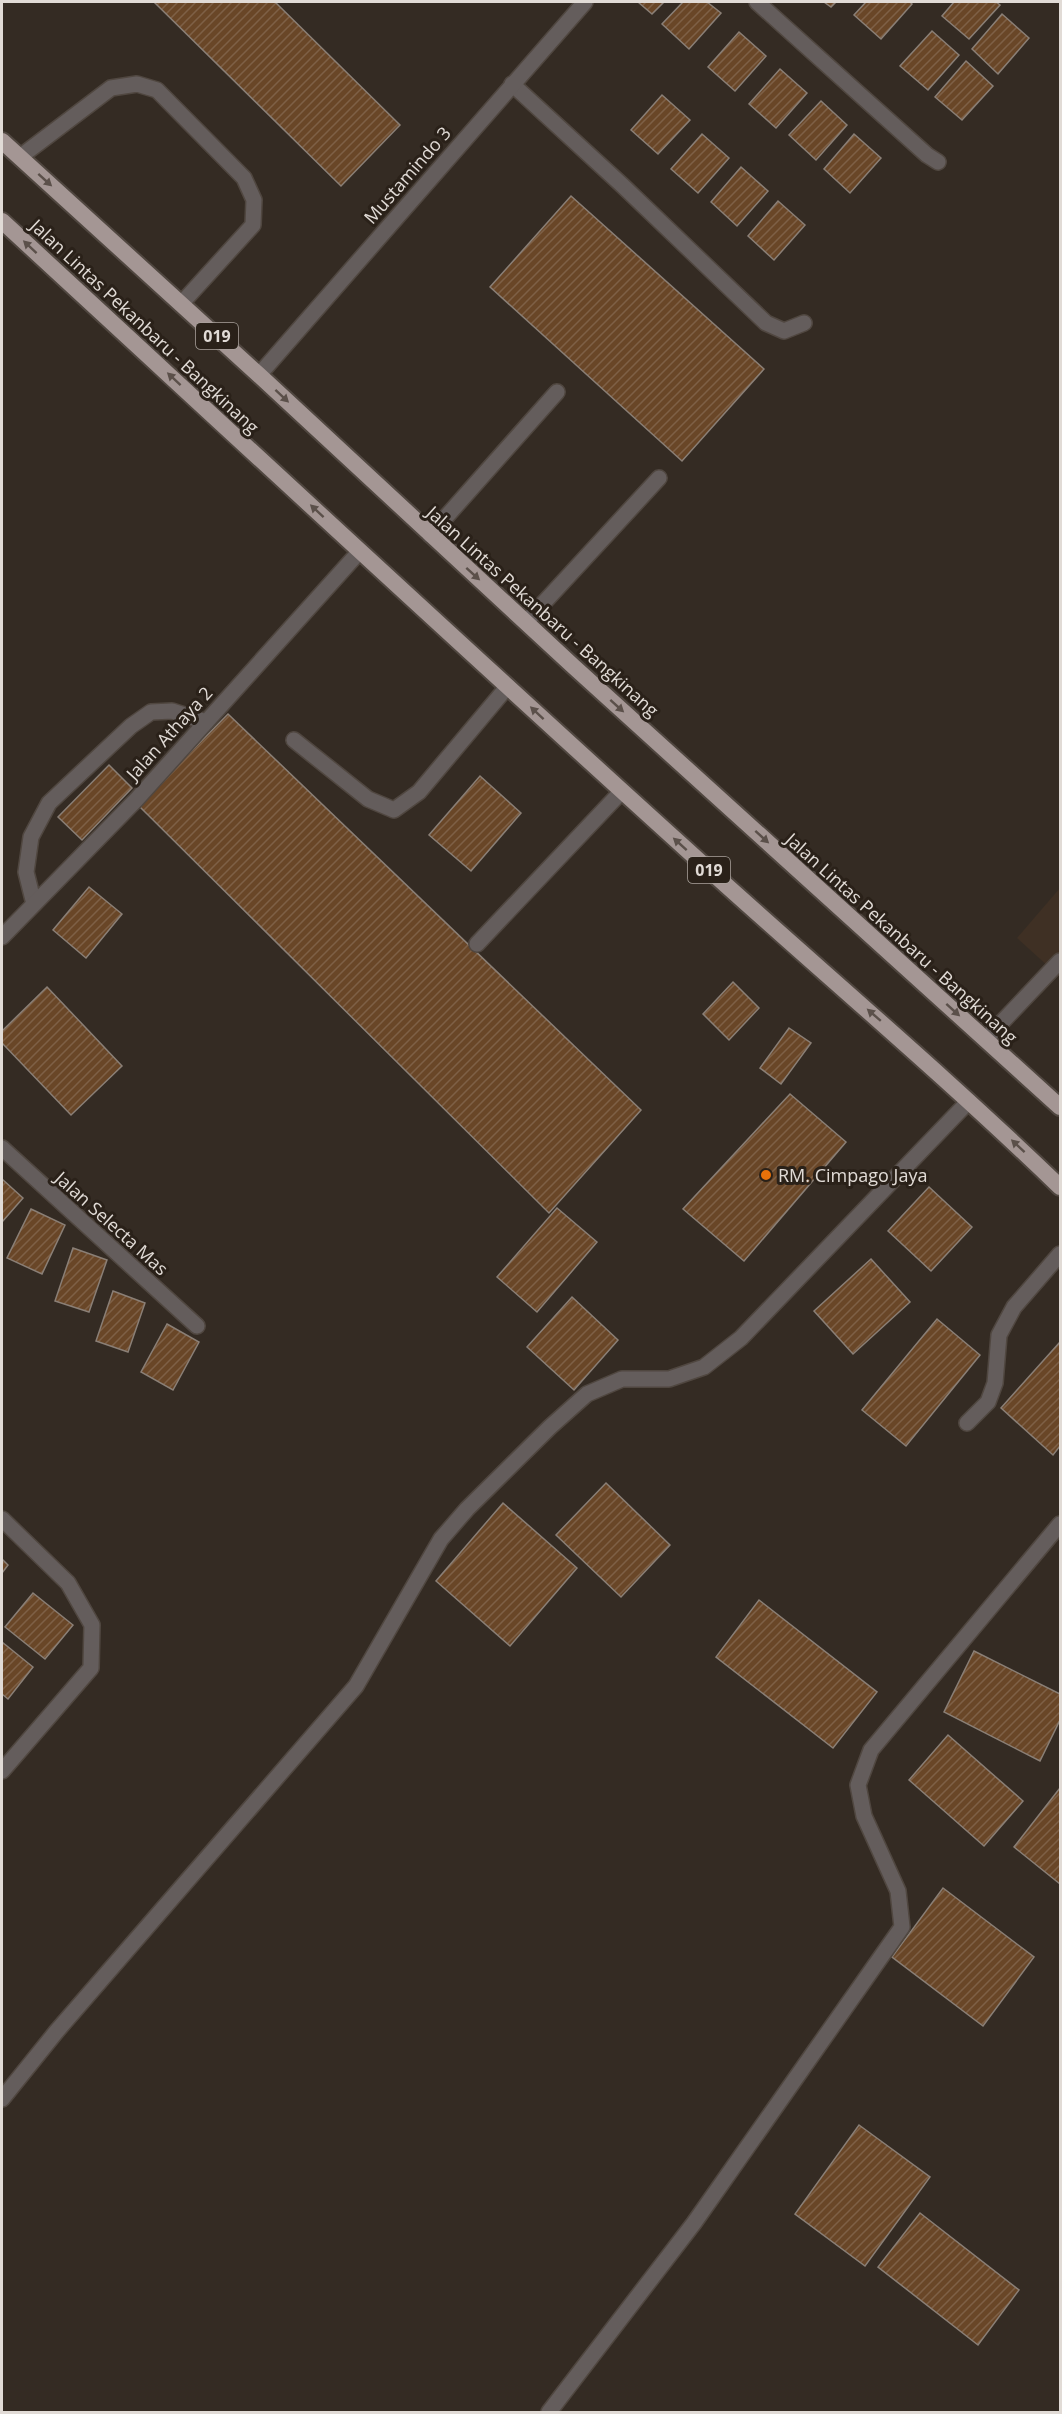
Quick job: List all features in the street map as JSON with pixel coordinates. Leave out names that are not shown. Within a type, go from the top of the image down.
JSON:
[{"type":"highway","name":"Jalan Lintas Pekanbaru - Bangkinang","points":[[2,141],[260,375],[525,622],[1060,1105]]},
{"type":"highway","name":"Jalan Lintas Pekanbaru - Bangkinang","points":[[2,221],[622,791],[799,952],[872,1012],[1060,1186]]},
{"type":"street","name":"Mustamindo 3","points":[[260,375],[585,2]]},
{"type":"street","points":[[756,2],[927,155],[939,162]]},
{"type":"street","points":[[20,158],[111,88],[137,84],[157,90],[244,178],[254,200],[253,225],[181,304]]},
{"type":"street","points":[[512,84],[622,185],[766,323],[784,331],[804,323]]},
{"type":"street","points":[[430,535],[557,392]]},
{"type":"street","points":[[525,622],[659,478]]},
{"type":"street","name":"Jalan Athaya 2","points":[[2,937],[136,800],[360,551]]},
{"type":"street","points":[[294,740],[368,799],[394,810],[419,792],[508,686]]},
{"type":"street","points":[[34,904],[26,872],[31,837],[49,803],[131,726],[151,712],[172,711],[206,722]]},
{"type":"street","points":[[477,944],[622,791]]},
{"type":"street","points":[[986,1040],[1060,961]]},
{"type":"street","points":[[2,2099],[56,2032],[356,1686],[441,1539],[467,1509],[549,1427],[587,1394],[622,1379],[669,1379],[704,1367],[741,1338],[969,1101]]},
{"type":"street","name":"Jalan Selecta Mas","points":[[2,1148],[197,1326]]},
{"type":"street","points":[[967,1423],[988,1402],[995,1383],[999,1335],[1014,1307],[1060,1254]]},
{"type":"street","points":[[2,1519],[68,1583],[92,1625],[91,1668],[2,1771]]},
{"type":"street","points":[[549,2412],[694,2223],[902,1927],[898,1891],[864,1816],[858,1785],[864,1767],[871,1750],[1060,1524]]},
{"type":"shaded area","points":[[1060,888],[1060,977],[1017,938]]},
{"type":"building","points":[[154,2],[275,2],[400,125],[341,186]]},
{"type":"building","points":[[638,2],[664,2],[652,14]]},
{"type":"building","points":[[683,2],[707,2],[721,13],[689,49],[662,24]]},
{"type":"building","points":[[824,2],[836,2],[831,7]]},
{"type":"building","points":[[866,2],[910,2],[912,4],[881,39],[854,15]]},
{"type":"building","points":[[954,2],[996,2],[1000,5],[969,39],[942,16]]},
{"type":"building","points":[[1002,14],[1029,38],[998,74],[972,49]]},
{"type":"building","points":[[932,31],[959,55],[928,90],[900,66]]},
{"type":"building","points":[[739,32],[766,56],[735,91],[708,67]]},
{"type":"building","points":[[966,61],[993,86],[962,120],[935,97]]},
{"type":"building","points":[[780,69],[807,93],[776,128],[749,104]]},
{"type":"building","points":[[662,95],[690,120],[658,154],[631,130]]},
{"type":"building","points":[[821,101],[847,125],[816,160],[789,135]]},
{"type":"building","points":[[702,134],[729,158],[698,193],[671,169]]},
{"type":"building","points":[[854,134],[881,158],[850,193],[824,169]]},
{"type":"building","points":[[741,167],[768,191],[737,226],[711,202]]},
{"type":"building","points":[[571,196],[764,369],[682,461],[490,287]]},
{"type":"building","points":[[778,201],[805,225],[774,260],[748,236]]},
{"type":"building","points":[[228,714],[641,1110],[549,1213],[138,805]]},
{"type":"building","points":[[109,765],[132,788],[82,840],[58,817]]},
{"type":"building","points":[[480,776],[521,813],[471,871],[429,835]]},
{"type":"building","points":[[89,887],[122,914],[86,958],[53,930]]},
{"type":"building","points":[[733,982],[759,1008],[729,1040],[703,1014]]},
{"type":"building","points":[[47,987],[122,1066],[71,1115],[2,1043],[2,1031]]},
{"type":"building","points":[[789,1028],[811,1043],[781,1084],[760,1068]]},
{"type":"building","name":"RM. Cimpago Jaya","points":[[790,1094],[846,1142],[744,1261],[683,1209]]},
{"type":"building","points":[[2,1179],[23,1198],[2,1222]]},
{"type":"building","points":[[929,1187],[972,1227],[931,1271],[888,1231]]},
{"type":"building","points":[[557,1208],[597,1242],[537,1312],[497,1277]]},
{"type":"building","points":[[31,1209],[65,1225],[42,1274],[7,1258]]},
{"type":"building","points":[[73,1248],[107,1260],[89,1312],[55,1301]]},
{"type":"building","points":[[871,1259],[910,1302],[853,1354],[814,1311]]},
{"type":"building","points":[[113,1291],[145,1303],[128,1352],[96,1341]]},
{"type":"building","points":[[572,1297],[618,1340],[574,1390],[527,1347]]},
{"type":"building","points":[[937,1319],[980,1355],[906,1446],[862,1410]]},
{"type":"building","points":[[167,1324],[199,1342],[173,1390],[141,1372]]},
{"type":"building","points":[[1060,1342],[1060,1446],[1053,1455],[1001,1408]]},
{"type":"building","points":[[606,1483],[670,1545],[621,1597],[556,1535]]},
{"type":"building","points":[[503,1503],[577,1568],[510,1646],[436,1581]]},
{"type":"building","points":[[2,1559],[8,1565],[2,1573]]},
{"type":"building","points":[[33,1593],[73,1625],[45,1659],[5,1627]]},
{"type":"building","points":[[759,1600],[877,1692],[833,1748],[716,1657]]},
{"type":"building","points":[[2,1642],[33,1667],[8,1699],[2,1694]]},
{"type":"building","points":[[974,1651],[1060,1694],[1060,1720],[1040,1761],[944,1712]]},
{"type":"building","points":[[948,1735],[1023,1801],[984,1846],[909,1780]]},
{"type":"building","points":[[1060,1788],[1060,1884],[1014,1847]]},
{"type":"building","points":[[943,1888],[1034,1957],[983,2026],[892,1957]]},
{"type":"building","points":[[859,2125],[930,2177],[865,2266],[795,2214]]},
{"type":"building","points":[[920,2213],[1019,2290],[978,2345],[878,2267]]},
{"type":"place","name":"RM. Cimpago Jaya","points":[[766,1175]]}]
